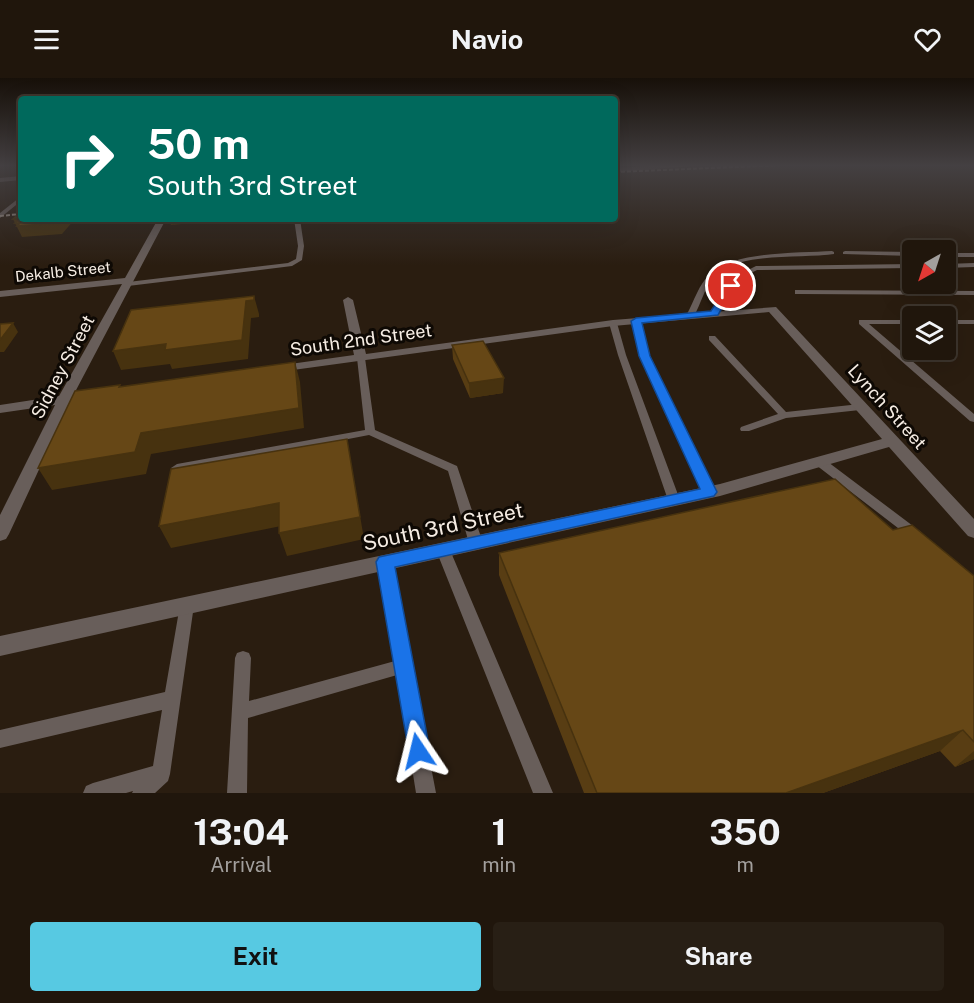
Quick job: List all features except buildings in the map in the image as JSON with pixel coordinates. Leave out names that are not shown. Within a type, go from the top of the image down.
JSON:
[{"type":"street","name":"Sidney Street","points":[[0,534],[64,400],[160,222]]},
{"type":"street","name":"Dekalb Street","points":[[0,294],[129,282]]},
{"type":"street","points":[[348,300],[361,358]]},
{"type":"street","name":"South 2nd Street","points":[[266,372],[613,323],[691,314],[772,309]]},
{"type":"street","name":"Lynch Street","points":[[772,309],[974,531]]},
{"type":"street","points":[[0,409],[99,395]]},
{"type":"street","name":"South 3rd Street","points":[[0,646],[709,492],[892,441]]},
{"type":"lane","points":[[1,214],[18,200]]},
{"type":"lane","name":"Dekalb Street","points":[[129,282],[196,278],[274,268],[299,260],[302,246],[298,222]]},
{"type":"lane","points":[[691,314],[709,279],[717,271],[733,264],[783,256],[832,253]]},
{"type":"lane","points":[[845,253],[902,254]]},
{"type":"lane","points":[[956,255],[974,255]]},
{"type":"lane","points":[[956,266],[974,265]]},
{"type":"lane","points":[[715,313],[736,278],[756,268],[902,266]]},
{"type":"lane","points":[[798,292],[974,293]]},
{"type":"lane","points":[[636,321],[644,356],[709,492]]},
{"type":"lane","points":[[902,322],[862,322],[902,357]]},
{"type":"lane","points":[[956,322],[974,322]]},
{"type":"lane","points":[[613,323],[622,356],[674,500]]},
{"type":"lane","points":[[712,338],[784,415]]},
{"type":"lane","points":[[361,358],[370,432]]},
{"type":"lane","points":[[906,360],[974,419]]},
{"type":"lane","points":[[745,429],[784,415],[860,407]]},
{"type":"lane","points":[[177,468],[370,432],[453,469],[476,543]]},
{"type":"lane","points":[[820,462],[928,546]]},
{"type":"lane","points":[[443,550],[543,793]]},
{"type":"lane","points":[[385,562],[426,793]]},
{"type":"lane","points":[[142,793],[161,774],[187,605]]},
{"type":"lane","points":[[237,793],[243,658]]},
{"type":"lane","points":[[240,712],[403,666]]},
{"type":"lane","points":[[0,739],[172,699]]},
{"type":"lane","points":[[93,793],[161,774]]},
{"type":"railway","points":[[0,216],[18,214]]},
{"type":"route","points":[[418,751],[385,562],[709,492],[644,356],[636,321],[715,313],[731,286]]}]
